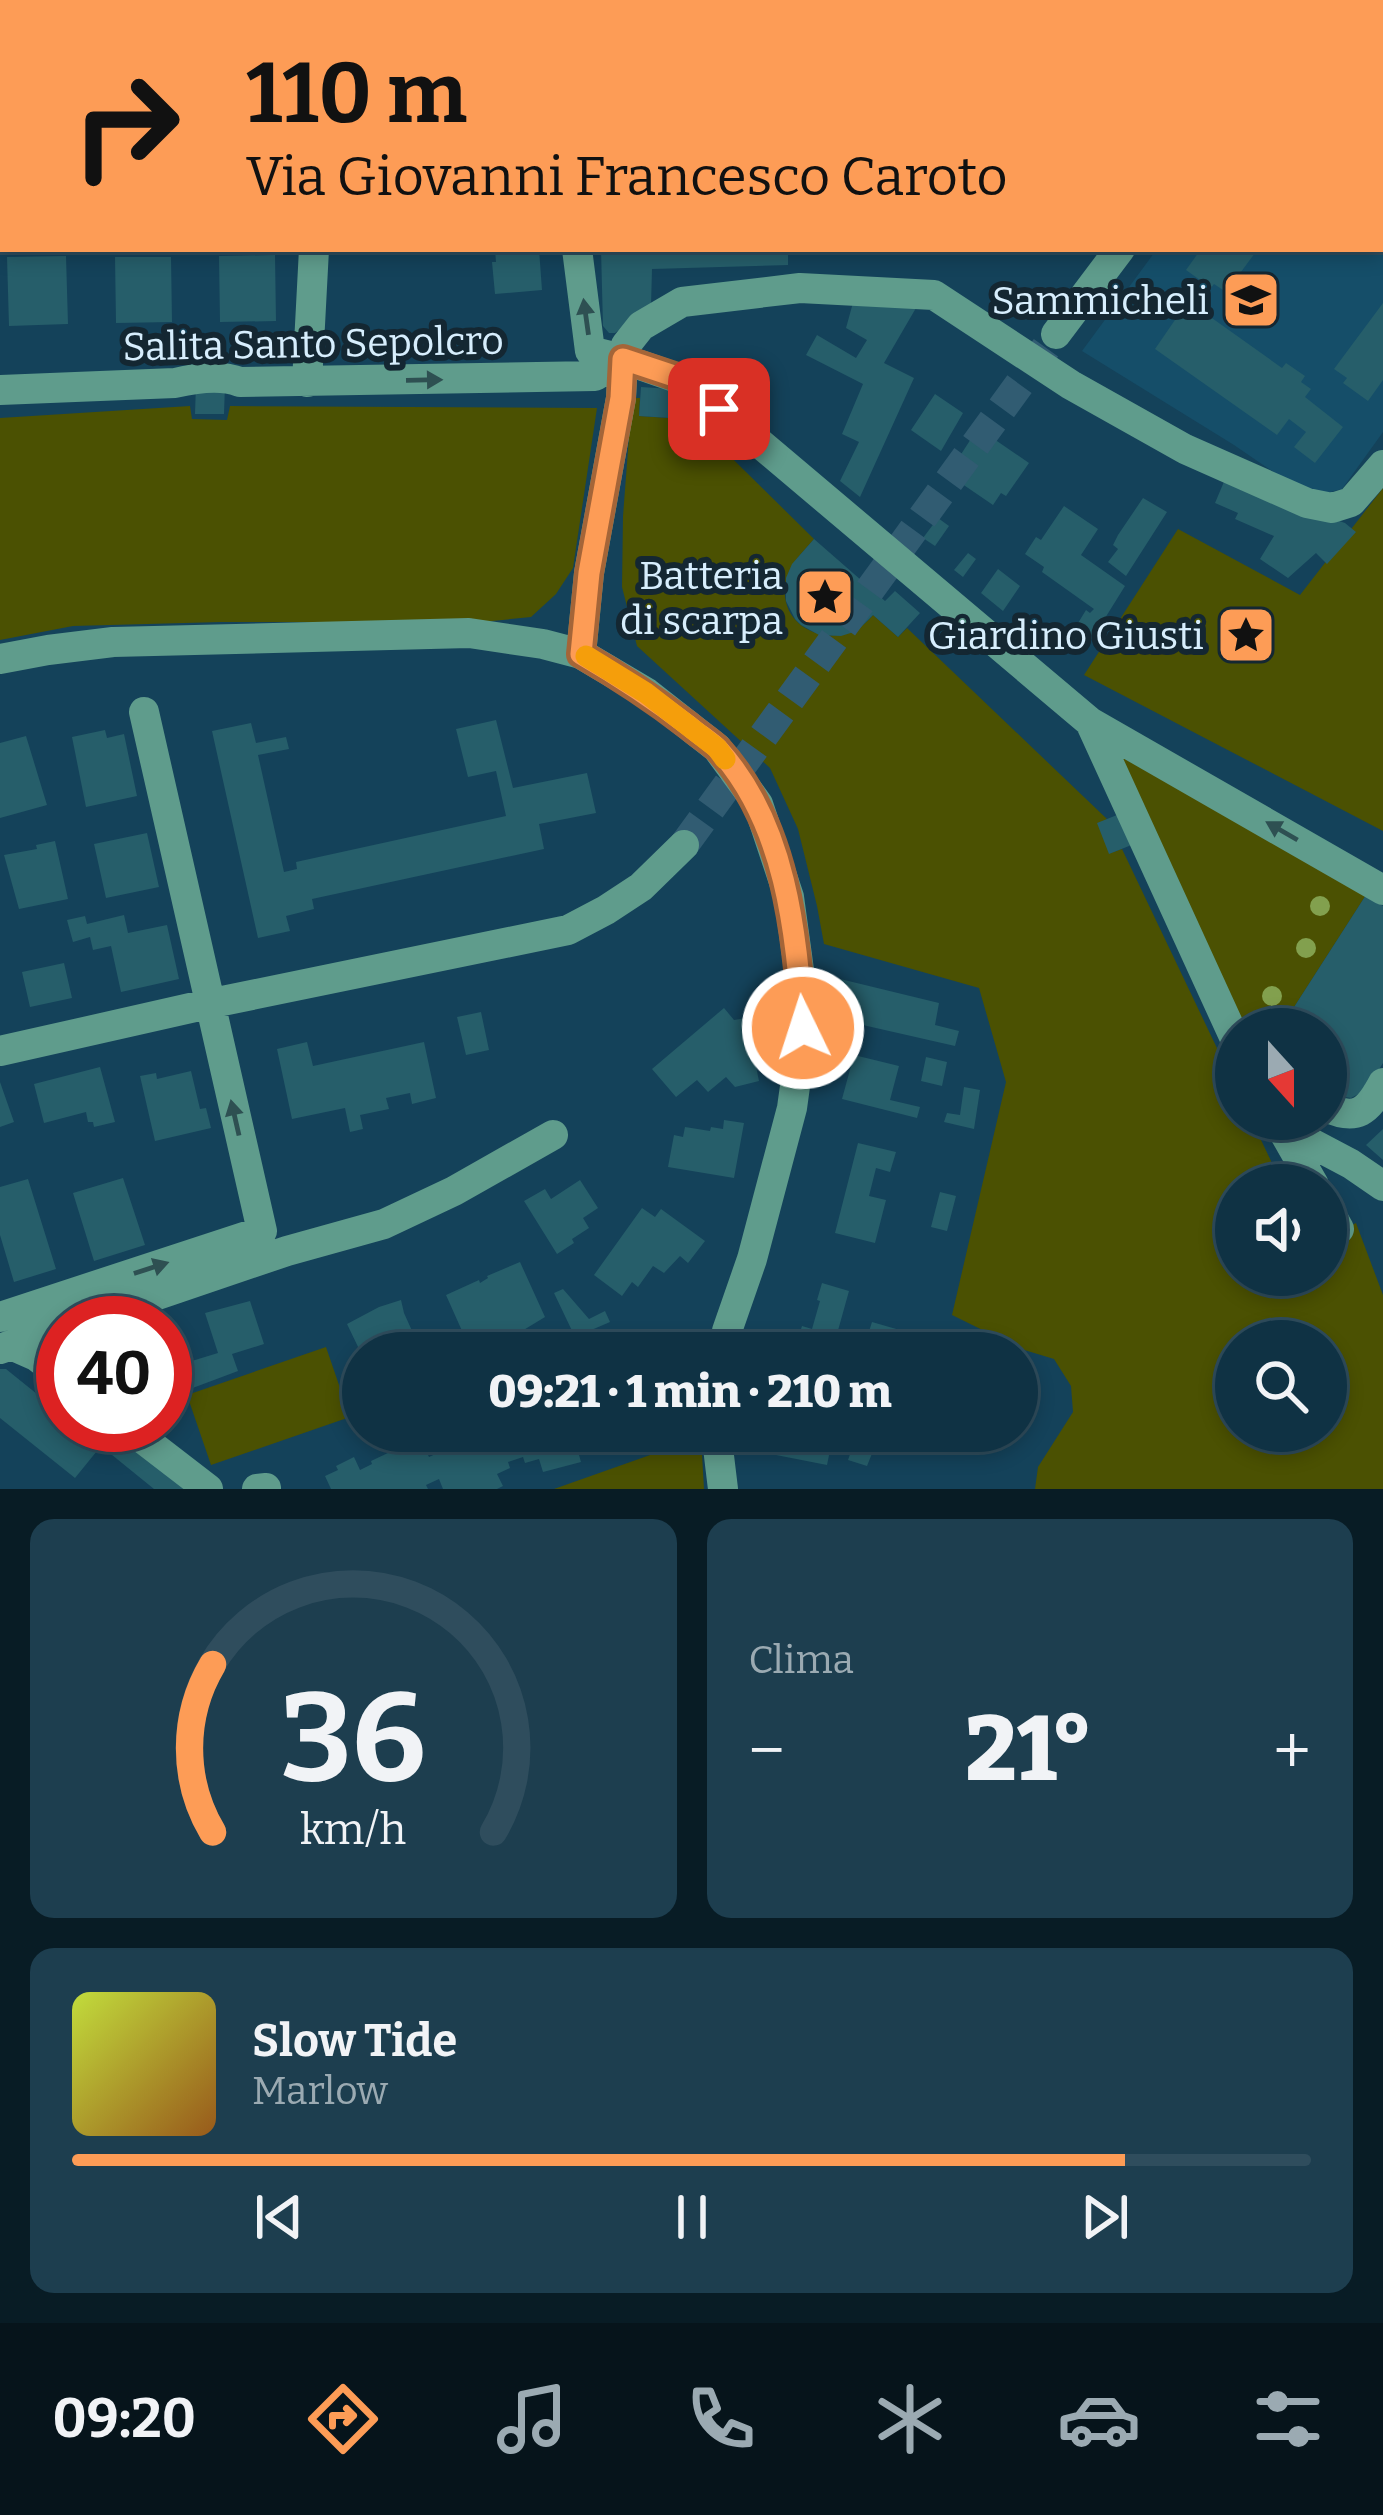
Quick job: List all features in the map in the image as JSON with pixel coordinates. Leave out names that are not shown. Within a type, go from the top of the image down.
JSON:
[{"type":"street","points":[[307,382],[314,252]]},
{"type":"street","points":[[577,252],[590,350],[686,380],[1090,722],[1383,890]]},
{"type":"street","points":[[1056,334],[1118,252]]},
{"type":"street","points":[[581,654],[589,573],[626,345],[641,326],[682,302],[800,288],[934,296],[1071,385],[1185,449],[1307,503],[1332,508],[1351,502],[1383,465]]},
{"type":"street","name":"Salita Santo Sepolcro","points":[[0,390],[228,377],[240,382],[307,382],[596,376],[623,359]]},
{"type":"street","points":[[0,659],[113,642],[469,633],[581,654],[646,693],[717,748],[758,804],[789,897],[803,1028],[791,1108],[728,1332]]},
{"type":"street","points":[[4,1337],[262,1231],[144,712]]},
{"type":"street","points":[[1090,722],[1221,1008]]},
{"type":"street","points":[[0,1051],[568,930],[641,887],[684,845]]},
{"type":"street","points":[[1347,1115],[1372,1102],[1383,1083]]},
{"type":"street","points":[[154,1296],[287,1250],[384,1224],[553,1135]]},
{"type":"street","points":[[1309,1140],[1383,1186]]},
{"type":"street","points":[[4,1337],[36,1332]]},
{"type":"street","points":[[4,1337],[36,1355]]},
{"type":"street","points":[[160,1452],[208,1489]]},
{"type":"street","points":[[719,1452],[723,1489]]},
{"type":"street","points":[[257,1489],[266,1488]]},
{"type":"shaded area","name":"Sammicheli","points":[[1155,252],[1383,252],[1383,432],[1342,489],[1315,496],[1297,488],[1082,351]]},
{"type":"green space","points":[[632,398],[640,398],[639,416],[669,418],[672,399],[814,539],[787,578],[789,611],[799,623],[827,635],[843,634],[873,615],[898,637],[907,628],[1107,819],[1098,824],[1110,853],[1122,849],[1215,1044],[1215,1140],[1261,1140],[1272,1164],[1215,1164],[1215,1296],[1347,1296],[1347,1228],[1356,1223],[1383,1295],[1383,1489],[1035,1489],[1038,1467],[1073,1412],[1071,1386],[1054,1359],[1038,1354],[1038,1332],[986,1332],[952,1315],[1006,1082],[979,988],[824,944],[798,829],[770,768],[637,646],[622,587]]},
{"type":"green space","points":[[190,406],[192,419],[227,420],[230,406],[597,408],[573,568],[556,594],[531,617],[482,622],[73,626],[0,640],[0,418]]},
{"type":"green space","name":"Giardino Giusti","points":[[1383,488],[1383,831],[1084,675],[1178,529],[1300,595]]},
{"type":"green space","points":[[1118,755],[1366,895],[1293,1008],[1232,1008]]},
{"type":"green space","points":[[326,1347],[342,1394],[342,1420],[211,1465],[192,1410],[192,1393]]},
{"type":"green space","points":[[659,1452],[702,1452],[704,1489],[554,1489]]},
{"type":"building","points":[[495,252],[539,252],[542,290],[495,294],[492,262],[496,262]]},
{"type":"building","points":[[601,252],[788,252],[788,265],[652,269],[651,306],[615,333],[603,326]]},
{"type":"building","points":[[1199,252],[1256,252],[1226,292],[1214,284],[1211,288],[1186,270]]},
{"type":"building","points":[[275,255],[276,321],[220,322],[219,256]]},
{"type":"building","points":[[66,256],[68,324],[9,326],[7,257]]},
{"type":"building","points":[[115,257],[171,257],[172,322],[116,323]]},
{"type":"building","points":[[854,299],[916,308],[884,363],[914,378],[860,497],[840,481],[859,442],[842,434],[863,384],[806,355],[817,335],[856,358],[867,340],[846,328]]},
{"type":"building","points":[[1188,301],[1282,368],[1286,363],[1305,376],[1301,382],[1311,389],[1305,397],[1343,427],[1315,463],[1294,447],[1306,432],[1289,419],[1277,435],[1155,349]]},
{"type":"building","points":[[1383,303],[1383,380],[1368,401],[1343,383],[1347,378],[1334,369]]},
{"type":"building","points":[[196,384],[225,385],[224,414],[195,414]]},
{"type":"building","points":[[641,387],[672,389],[670,418],[639,416]]},
{"type":"building","points":[[935,394],[963,413],[941,451],[911,430]]},
{"type":"building","points":[[978,428],[1029,463],[1006,496],[1001,493],[993,505],[952,477]]},
{"type":"building","points":[[1226,477],[1345,523],[1356,532],[1327,564],[1316,553],[1288,578],[1260,559],[1274,536],[1235,519],[1238,513],[1215,503]]},
{"type":"building","points":[[1143,498],[1167,512],[1126,576],[1108,562],[1118,549],[1113,545],[1118,535]]},
{"type":"building","points":[[1064,506],[1098,529],[1081,555],[1125,586],[1092,639],[1075,628],[1086,610],[1094,609],[1025,554]]},
{"type":"building","points":[[938,518],[949,526],[935,546],[923,538]]},
{"type":"building","points":[[814,539],[885,601],[895,591],[920,613],[898,637],[873,615],[857,631],[841,636],[819,635],[801,625],[786,601],[786,578]]},
{"type":"building","points":[[968,553],[976,559],[963,577],[954,570]]},
{"type":"building","points":[[998,569],[1020,586],[1003,611],[981,593]]},
{"type":"building","points":[[496,720],[513,788],[587,773],[596,813],[539,824],[544,849],[312,899],[314,909],[286,916],[290,931],[258,938],[212,731],[251,723],[256,743],[286,737],[289,749],[258,755],[284,872],[297,869],[296,862],[506,816],[496,771],[468,777],[456,729]]},
{"type":"building","points":[[105,730],[107,738],[124,734],[137,796],[86,807],[72,737]]},
{"type":"building","points":[[26,736],[47,805],[0,818],[0,743]]},
{"type":"building","points":[[1122,813],[1134,844],[1109,854],[1097,823]]},
{"type":"building","points":[[147,833],[159,887],[106,898],[94,844]]},
{"type":"building","points":[[55,841],[68,899],[19,909],[4,855]]},
{"type":"building","points":[[1366,895],[1383,906],[1383,1063],[1366,1090],[1347,1097],[1347,1008],[1293,1008]]},
{"type":"building","points":[[124,915],[128,933],[167,925],[179,979],[121,992],[111,946],[93,950],[90,937],[73,942],[67,920],[85,916],[87,924]]},
{"type":"building","points":[[64,963],[72,998],[30,1007],[22,972]]},
{"type":"building","points":[[832,977],[939,1003],[935,1025],[959,1031],[955,1046],[832,1018]]},
{"type":"building","points":[[724,1008],[734,1020],[746,1018],[759,1081],[735,1087],[726,1077],[708,1092],[697,1080],[676,1097],[652,1069]]},
{"type":"building","points":[[481,1012],[489,1050],[466,1055],[457,1017]]},
{"type":"building","points":[[307,1042],[313,1066],[424,1042],[436,1098],[412,1104],[410,1093],[386,1098],[389,1109],[360,1115],[363,1129],[350,1132],[345,1108],[292,1119],[277,1049]]},
{"type":"building","points":[[854,1055],[899,1066],[890,1100],[920,1107],[917,1118],[842,1099]]},
{"type":"building","points":[[926,1057],[947,1062],[942,1086],[921,1081]]},
{"type":"building","points":[[100,1067],[115,1122],[94,1127],[86,1112],[44,1123],[34,1084]]},
{"type":"building","points":[[191,1071],[200,1109],[206,1108],[211,1128],[155,1141],[140,1076],[156,1073],[157,1079]]},
{"type":"building","points":[[0,1082],[14,1122],[0,1127]]},
{"type":"building","points":[[964,1087],[980,1090],[974,1129],[944,1122],[947,1113],[960,1115]]},
{"type":"building","points":[[724,1120],[744,1123],[734,1178],[668,1167],[674,1135],[683,1137],[685,1127],[723,1129]]},
{"type":"building","points":[[1383,1129],[1383,1160],[1366,1145]]},
{"type":"building","points":[[858,1143],[896,1152],[890,1172],[876,1168],[869,1196],[886,1200],[875,1243],[835,1233]]},
{"type":"building","points":[[123,1178],[145,1245],[94,1261],[73,1193]]},
{"type":"building","points":[[28,1179],[56,1269],[14,1282],[0,1235],[0,1187]]},
{"type":"building","points":[[580,1180],[598,1208],[583,1218],[589,1228],[557,1254],[524,1201],[545,1189],[551,1199]]},
{"type":"building","points":[[940,1192],[956,1196],[947,1231],[931,1227]]},
{"type":"building","points":[[642,1208],[655,1217],[661,1209],[705,1241],[688,1263],[680,1256],[664,1273],[653,1266],[638,1287],[632,1282],[622,1296],[594,1275]]},
{"type":"building","points":[[520,1262],[545,1317],[520,1332],[463,1332],[446,1295]]},
{"type":"building","points":[[822,1283],[849,1291],[838,1332],[800,1332],[802,1326],[812,1329]]},
{"type":"building","points":[[563,1289],[589,1319],[605,1311],[610,1322],[587,1332],[573,1332],[554,1293]]},
{"type":"building","points":[[401,1300],[413,1332],[351,1332],[347,1324]]},
{"type":"building","points":[[250,1301],[264,1344],[232,1354],[238,1371],[192,1388],[192,1361],[218,1353],[205,1313]]},
{"type":"building","points":[[872,1322],[907,1332],[869,1332]]},
{"type":"building","points":[[0,1369],[6,1369],[36,1393],[36,1447],[0,1418]]},
{"type":"building","points":[[42,1452],[96,1452],[75,1478]]},
{"type":"building","points":[[108,1452],[147,1452],[192,1489],[154,1489]]},
{"type":"building","points":[[390,1452],[427,1452],[429,1457],[440,1452],[578,1452],[581,1462],[543,1472],[539,1459],[525,1463],[523,1457],[508,1462],[510,1468],[497,1474],[503,1486],[497,1489],[443,1489],[439,1479],[426,1485],[428,1489],[331,1489],[325,1476],[354,1457],[360,1470]]},
{"type":"building","points":[[777,1452],[830,1452],[827,1465]]},
{"type":"building","points":[[851,1452],[873,1452],[867,1466],[848,1460]]},
{"type":"tunnel","points":[[684,845],[1056,334]]},
{"type":"slow traffic","points":[[586,656],[646,693],[725,759]]},
{"type":"place","name":"Sammicheli","points":[[1251,300]]},
{"type":"place","name":"Batteria di scarpa","points":[[825,597]]},
{"type":"place","name":"Giardino Giusti","points":[[1246,635]]},
{"type":"route","points":[[719,409],[686,380],[623,359],[581,654],[646,693],[717,748],[758,804],[789,897],[803,1028]]}]
